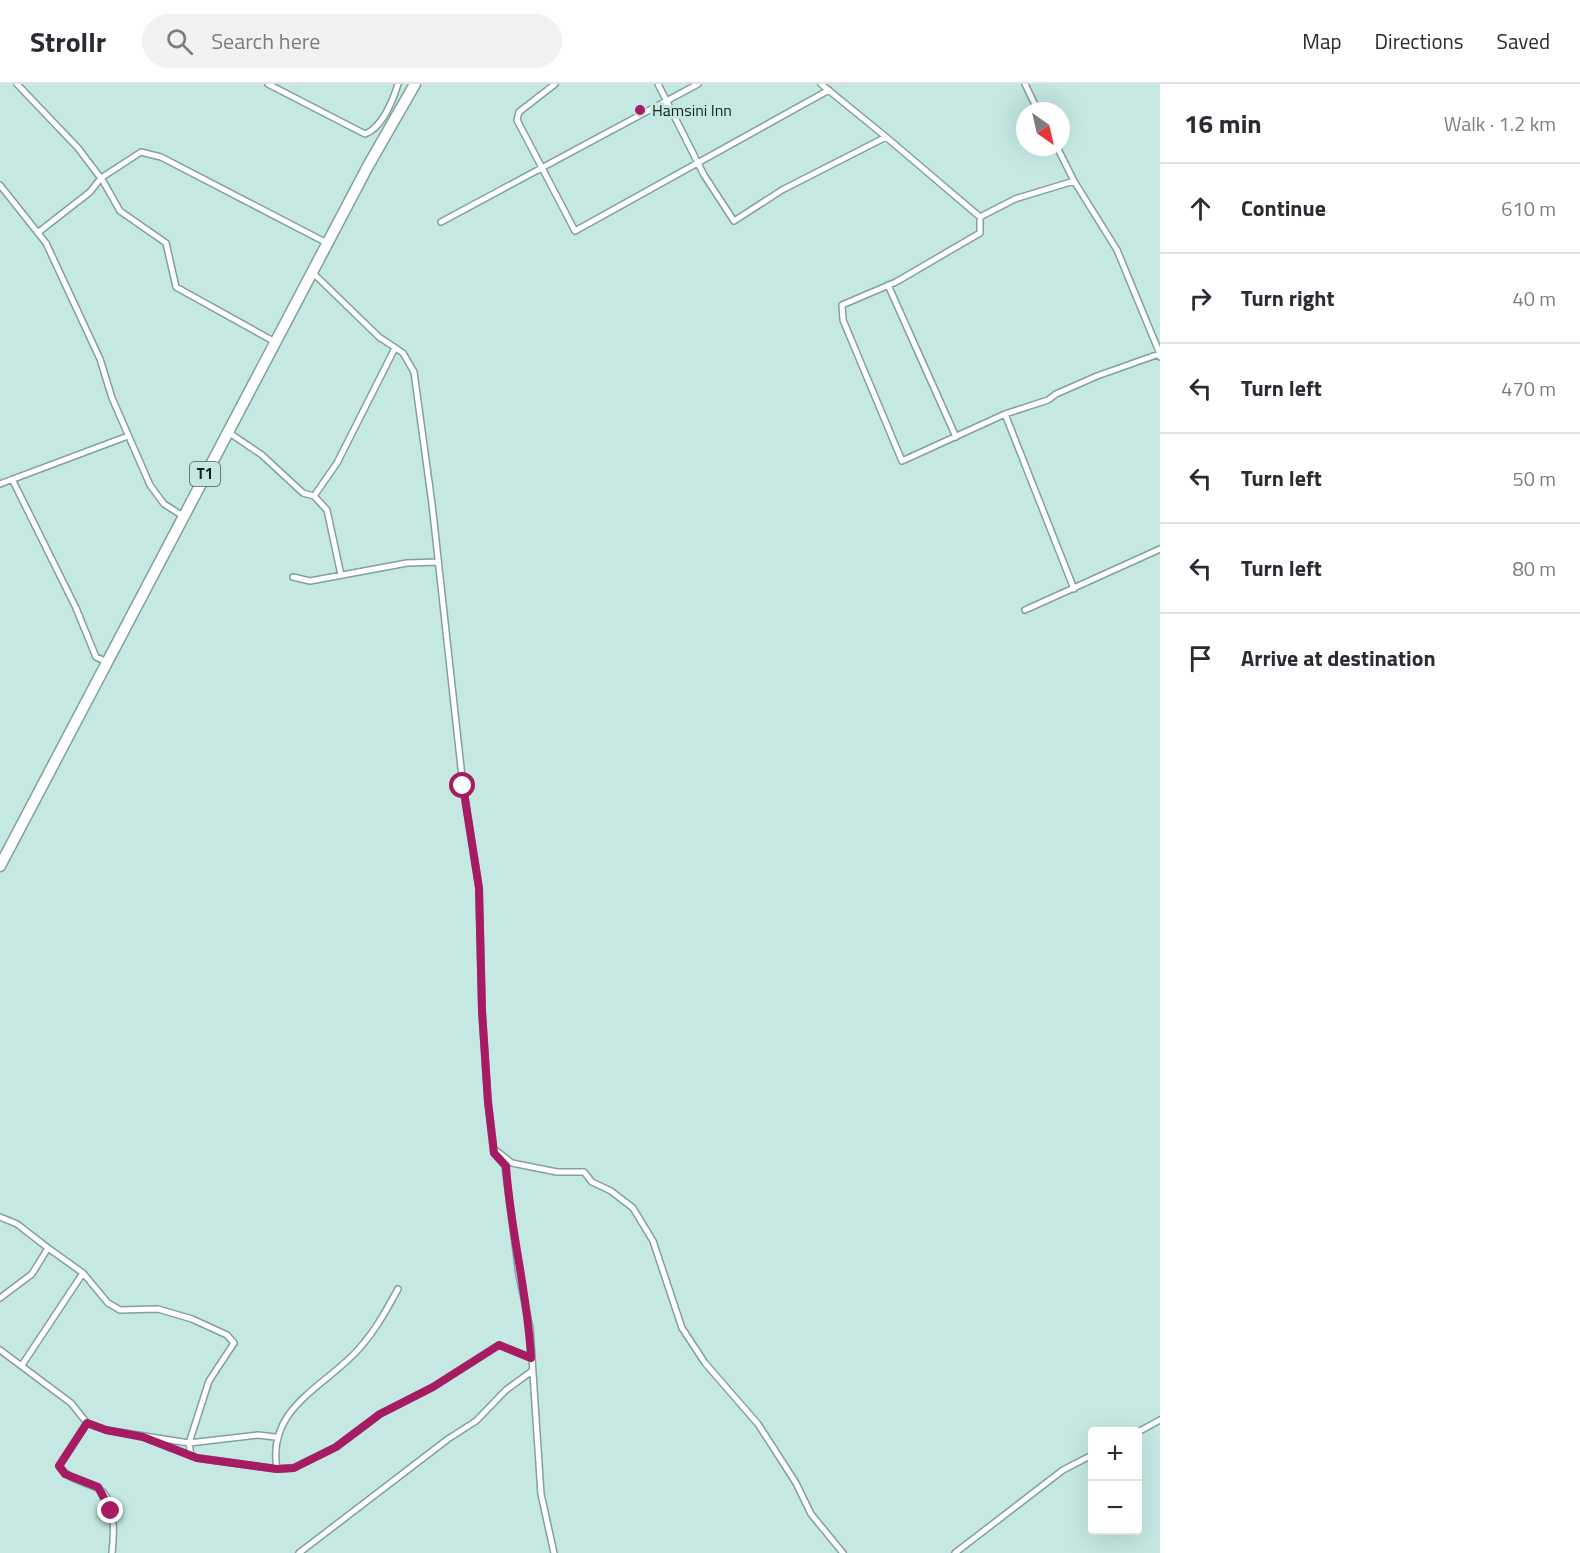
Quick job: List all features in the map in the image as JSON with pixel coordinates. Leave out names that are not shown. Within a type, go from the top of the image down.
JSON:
[{"type":"highway","name":"T1","points":[[0,866],[327,243],[415,84]]},
{"type":"street","points":[[17,84],[78,148],[101,178],[120,211],[166,243],[176,287],[275,342]]},
{"type":"street","points":[[268,84],[365,134],[373,131],[381,119],[398,84]]},
{"type":"street","points":[[555,84],[519,112],[517,120],[575,231],[829,90]]},
{"type":"street","points":[[658,84],[698,162],[734,221],[782,190],[886,137]]},
{"type":"street","points":[[441,222],[698,84]]},
{"type":"street","points":[[821,84],[980,217],[980,233],[888,285],[842,305],[843,320],[902,461],[1005,414],[1048,400],[1056,394],[1097,376],[1160,355],[1117,250],[1074,181],[1062,156]]},
{"type":"street","points":[[1025,84],[1034,102]]},
{"type":"street","points":[[40,231],[90,192],[101,178],[141,152],[160,157],[327,243]]},
{"type":"street","points":[[980,217],[1015,200],[1074,181]]},
{"type":"street","points":[[0,185],[40,231],[100,359],[112,398],[150,485],[164,504],[183,516]]},
{"type":"street","points":[[312,272],[348,309],[403,353],[414,372],[463,786],[479,888],[482,1011],[494,1149],[506,1166],[519,1275],[530,1328],[541,1494],[555,1551]]},
{"type":"street","points":[[888,285],[956,436]]},
{"type":"street","points":[[314,496],[337,463],[396,348]]},
{"type":"street","points":[[1005,414],[1074,589]]},
{"type":"street","points":[[228,432],[262,455],[303,492],[314,496],[327,510],[342,575]]},
{"type":"street","points":[[0,484],[128,436]]},
{"type":"street","points":[[12,479],[76,608],[96,657],[107,662]]},
{"type":"street","points":[[1025,610],[1160,549]]},
{"type":"street","points":[[293,577],[310,581],[407,563],[438,562]]},
{"type":"street","points":[[494,1149],[512,1163],[557,1172],[584,1172],[592,1182],[611,1191],[633,1208],[653,1241],[682,1328],[705,1363],[758,1424],[796,1483],[811,1514],[843,1553]]},
{"type":"street","points":[[0,1217],[17,1224],[82,1273],[108,1303],[120,1310],[158,1310],[192,1319],[227,1335],[234,1343],[209,1381],[189,1443],[191,1456]]},
{"type":"street","points":[[0,1298],[32,1274],[48,1248]]},
{"type":"street","points":[[22,1365],[82,1273]]},
{"type":"street","points":[[277,1469],[276,1437],[287,1417],[307,1394],[351,1357],[375,1328],[399,1289]]},
{"type":"street","points":[[143,1437],[191,1456],[277,1469],[294,1468],[313,1460],[380,1414],[433,1387],[499,1345],[531,1358]]},
{"type":"street","points":[[0,1350],[71,1403],[87,1423],[106,1430],[189,1443],[199,1440],[214,1441],[258,1435],[276,1437]]},
{"type":"street","points":[[299,1553],[448,1439],[477,1421],[506,1390],[532,1371]]},
{"type":"street","points":[[1142,1429],[1160,1420]]},
{"type":"street","points":[[87,1423],[59,1466],[65,1474],[98,1487],[105,1495],[111,1511],[112,1553]]},
{"type":"street","points":[[955,1553],[1063,1470],[1088,1457]]},
{"type":"place","name":"Hamsini Inn","points":[[640,110]]},
{"type":"route","points":[[111,1511],[105,1495],[98,1487],[85,1484],[65,1474],[59,1466],[87,1423],[117,1433],[129,1433],[143,1437],[197,1458],[277,1469],[294,1468],[313,1460],[323,1451],[336,1447],[380,1414],[433,1387],[499,1345],[531,1358],[530,1328],[519,1275],[506,1166],[494,1153],[482,1011],[479,888],[463,786]]}]
